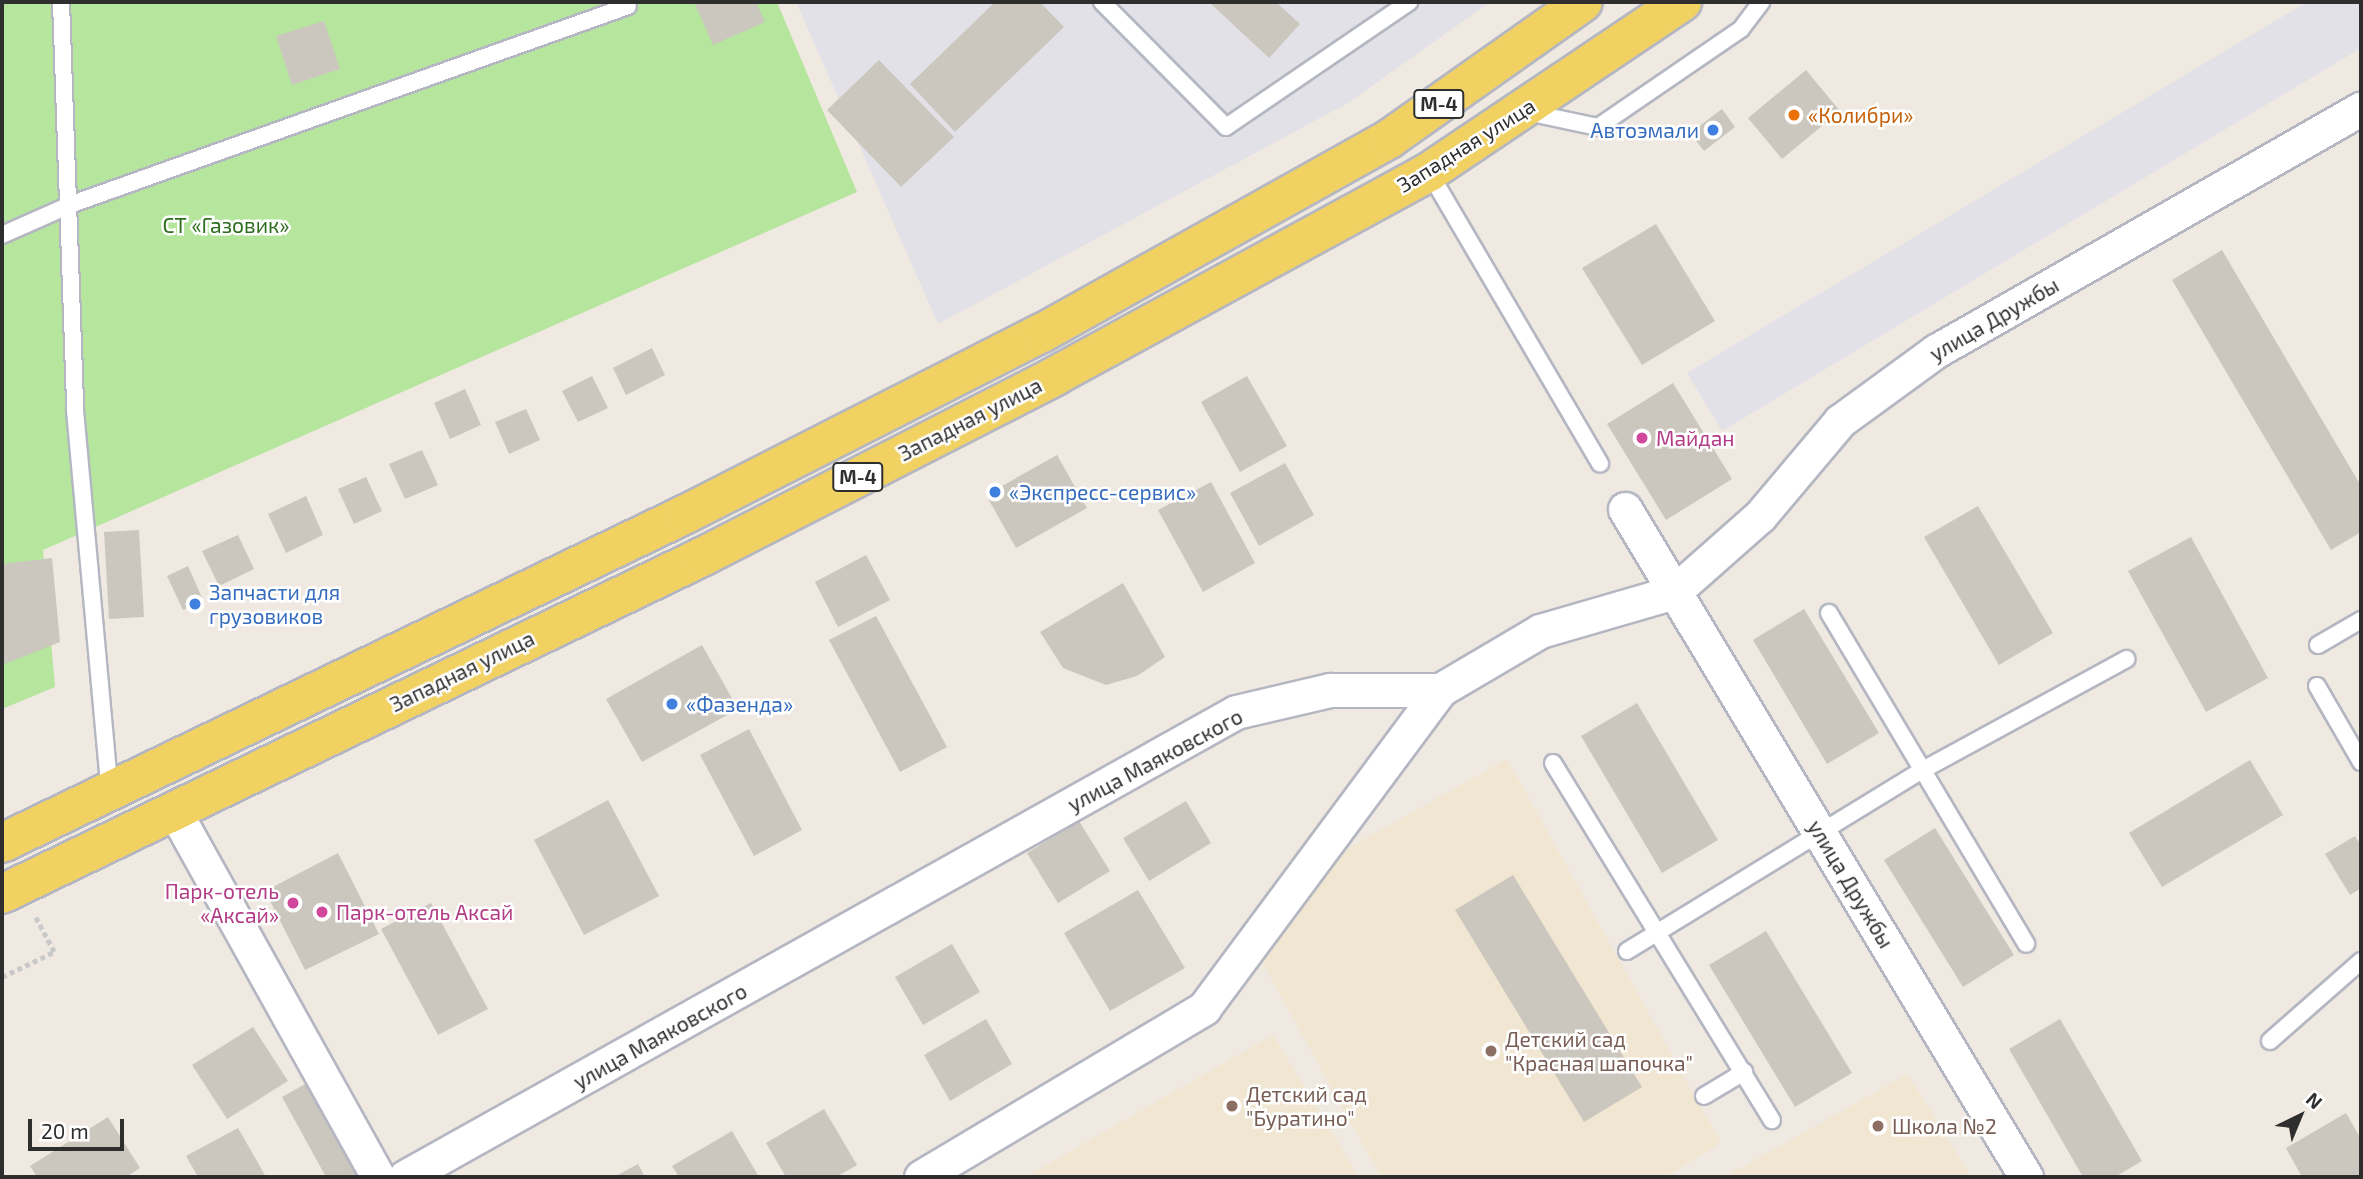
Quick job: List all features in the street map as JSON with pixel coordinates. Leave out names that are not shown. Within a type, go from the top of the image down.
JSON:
[{"type":"main road","name":"Западная улица","points":[[2,894],[702,557],[1055,376],[1429,172],[1682,2]]},
{"type":"main road","name":"Западная улица","points":[[2,843],[685,514],[1042,333],[1390,139],[1564,9]]},
{"type":"street","name":"улица Дружбы","points":[[1440,690],[1540,631],[1674,592],[1760,516],[1840,421],[1936,351],[2361,109]]},
{"type":"street","name":"улица Дружбы","points":[[1625,509],[2026,1177]]},
{"type":"street","name":"улица Маяковского","points":[[405,1177],[1236,712],[1330,690],[1440,690]]},
{"type":"street","points":[[921,1177],[1204,1008],[1440,690]]},
{"type":"street","points":[[175,811],[378,1177]]},
{"type":"lane","points":[[61,2],[72,204],[75,410],[110,791]]},
{"type":"lane","points":[[1102,2],[1226,127],[1409,2]]},
{"type":"lane","points":[[1521,111],[1598,127],[1741,29],[1761,2]]},
{"type":"lane","points":[[2,235],[72,204],[628,6]]},
{"type":"lane","points":[[1429,172],[1600,463]]},
{"type":"lane","points":[[1829,613],[2026,944]]},
{"type":"lane","points":[[2318,645],[2361,620]]},
{"type":"lane","points":[[1627,951],[1921,771],[2126,659]]},
{"type":"lane","points":[[2317,686],[2361,762]]},
{"type":"lane","points":[[1553,763],[1772,1120]]},
{"type":"lane","points":[[2270,1041],[2361,961]]},
{"type":"lane","points":[[1704,1096],[1744,1072]]},
{"type":"path","points":[[2,977],[54,952]]},
{"type":"shaded area","points":[[796,2],[1490,2],[1348,103],[938,324]]},
{"type":"shaded area","points":[[2307,2],[2361,2],[2361,48],[1722,431],[1687,373]]},
{"type":"shaded area","name":"Детский сад \"Красная шапочка\"","points":[[1507,759],[1721,1143],[1665,1177],[1381,1177],[1261,960],[1319,865]]},
{"type":"shaded area","name":"Детский сад \"Буратино\"","points":[[1273,1035],[1359,1177],[1026,1177]]},
{"type":"shaded area","name":"Школа №2","points":[[1908,1074],[1971,1177],[1725,1177]]},
{"type":"green space","name":"СТ «Газовик»","points":[[2,2],[777,2],[857,192],[43,550],[55,687],[2,709]]},
{"type":"building","points":[[694,2],[756,2],[765,22],[713,45]]},
{"type":"building","points":[[995,2],[1040,2],[1064,27],[955,132],[910,84]]},
{"type":"building","points":[[1209,2],[1276,2],[1300,24],[1269,58]]},
{"type":"building","points":[[324,21],[340,69],[292,85],[276,36]]},
{"type":"building","points":[[879,60],[954,137],[901,187],[827,110]]},
{"type":"building","name":"«Колибри»","points":[[1806,70],[1840,111],[1782,159],[1748,118]]},
{"type":"building","name":"Автоэмали","points":[[1722,109],[1735,127],[1704,151],[1690,133]]},
{"type":"building","points":[[1656,224],[1715,321],[1642,365],[1582,268]]},
{"type":"building","points":[[2222,250],[2361,486],[2361,532],[2331,550],[2172,280]]},
{"type":"building","points":[[652,348],[665,375],[626,395],[613,368]]},
{"type":"building","points":[[592,376],[608,408],[578,422],[562,391]]},
{"type":"building","points":[[1247,376],[1287,446],[1240,472],[1201,402]]},
{"type":"building","points":[[1673,383],[1732,479],[1666,520],[1607,424]]},
{"type":"building","points":[[465,389],[481,425],[450,439],[434,403]]},
{"type":"building","points":[[526,409],[540,440],[509,454],[495,422]]},
{"type":"building","points":[[422,450],[438,485],[405,499],[389,464]]},
{"type":"building","points":[[1057,455],[1087,508],[1016,548],[986,495]]},
{"type":"building","points":[[1285,463],[1314,515],[1259,546],[1230,493]]},
{"type":"building","points":[[366,477],[382,511],[354,524],[338,489]]},
{"type":"building","points":[[1211,482],[1255,563],[1203,592],[1158,510]]},
{"type":"building","points":[[306,496],[323,535],[286,553],[268,514]]},
{"type":"building","points":[[1978,506],[2053,633],[1999,665],[1924,537]]},
{"type":"building","points":[[139,530],[144,617],[109,619],[104,532]]},
{"type":"building","points":[[238,535],[254,569],[219,586],[202,551]]},
{"type":"building","points":[[2191,537],[2268,678],[2206,712],[2128,571]]},
{"type":"building","points":[[866,555],[890,600],[838,627],[815,582]]},
{"type":"building","points":[[52,558],[60,642],[2,665],[2,564]]},
{"type":"building","points":[[188,566],[203,600],[183,610],[167,576]]},
{"type":"building","points":[[1123,583],[1165,657],[1137,676],[1106,685],[1063,668],[1040,632]]},
{"type":"building","points":[[1804,609],[1879,733],[1827,764],[1753,640]]},
{"type":"building","points":[[876,616],[947,747],[900,772],[829,640]]},
{"type":"building","name":"«Фазенда»","points":[[702,645],[738,709],[642,762],[606,699]]},
{"type":"building","points":[[1637,703],[1718,840],[1662,873],[1581,736]]},
{"type":"building","points":[[749,729],[802,830],[754,856],[700,755]]},
{"type":"building","points":[[2250,760],[2283,815],[2162,887],[2129,833]]},
{"type":"building","points":[[608,800],[659,896],[584,935],[534,840]]},
{"type":"building","points":[[1186,801],[1211,843],[1149,881],[1123,838]]},
{"type":"building","points":[[1079,821],[1110,871],[1058,903],[1027,853]]},
{"type":"building","points":[[1935,828],[2014,955],[1963,987],[1884,860]]},
{"type":"building","points":[[2355,836],[2361,846],[2361,888],[2350,895],[2325,854]]},
{"type":"building","name":"Парк-отель Аксай","points":[[338,853],[379,934],[305,970],[265,891]]},
{"type":"building","points":[[1513,875],[1642,1087],[1584,1122],[1455,910]]},
{"type":"building","points":[[1138,890],[1185,968],[1110,1011],[1064,933]]},
{"type":"building","points":[[431,903],[488,1009],[438,1035],[381,929]]},
{"type":"building","points":[[1766,931],[1852,1073],[1795,1107],[1709,965]]},
{"type":"building","points":[[952,944],[980,992],[923,1025],[895,977]]},
{"type":"building","points":[[986,1019],[1012,1064],[950,1101],[924,1055]]},
{"type":"building","points":[[2060,1019],[2142,1161],[2115,1177],[2083,1177],[2009,1049]]},
{"type":"building","points":[[253,1027],[288,1081],[227,1119],[192,1065]]},
{"type":"building","points":[[314,1079],[368,1177],[326,1177],[282,1097]]},
{"type":"building","points":[[824,1109],[857,1165],[836,1177],[786,1177],[766,1143]]},
{"type":"building","points":[[2346,1113],[2361,1139],[2361,1177],[2302,1177],[2286,1148]]},
{"type":"building","points":[[108,1117],[140,1168],[126,1177],[37,1177],[30,1166]]},
{"type":"building","points":[[238,1128],[266,1177],[198,1177],[186,1156]]},
{"type":"building","points":[[732,1131],[759,1177],[679,1177],[672,1166]]},
{"type":"building","points":[[638,1164],[645,1177],[614,1177]]},
{"type":"place","name":"«Колибри»","points":[[1794,115]]},
{"type":"place","name":"Автоэмали","points":[[1713,130]]},
{"type":"place","name":"Майдан","points":[[1642,438]]},
{"type":"place","name":"«Экспресс-сервис»","points":[[995,492]]},
{"type":"place","name":"Запчасти для грузовиков","points":[[195,604]]},
{"type":"place","name":"«Фазенда»","points":[[672,704]]},
{"type":"place","name":"Парк-отель «Аксай»","points":[[293,903]]},
{"type":"place","name":"Парк-отель Аксай","points":[[322,912]]},
{"type":"place","name":"Детский сад \"Красная шапочка\"","points":[[1491,1051]]},
{"type":"place","name":"Детский сад \"Буратино\"","points":[[1232,1106]]},
{"type":"place","name":"Школа №2","points":[[1878,1126]]}]
